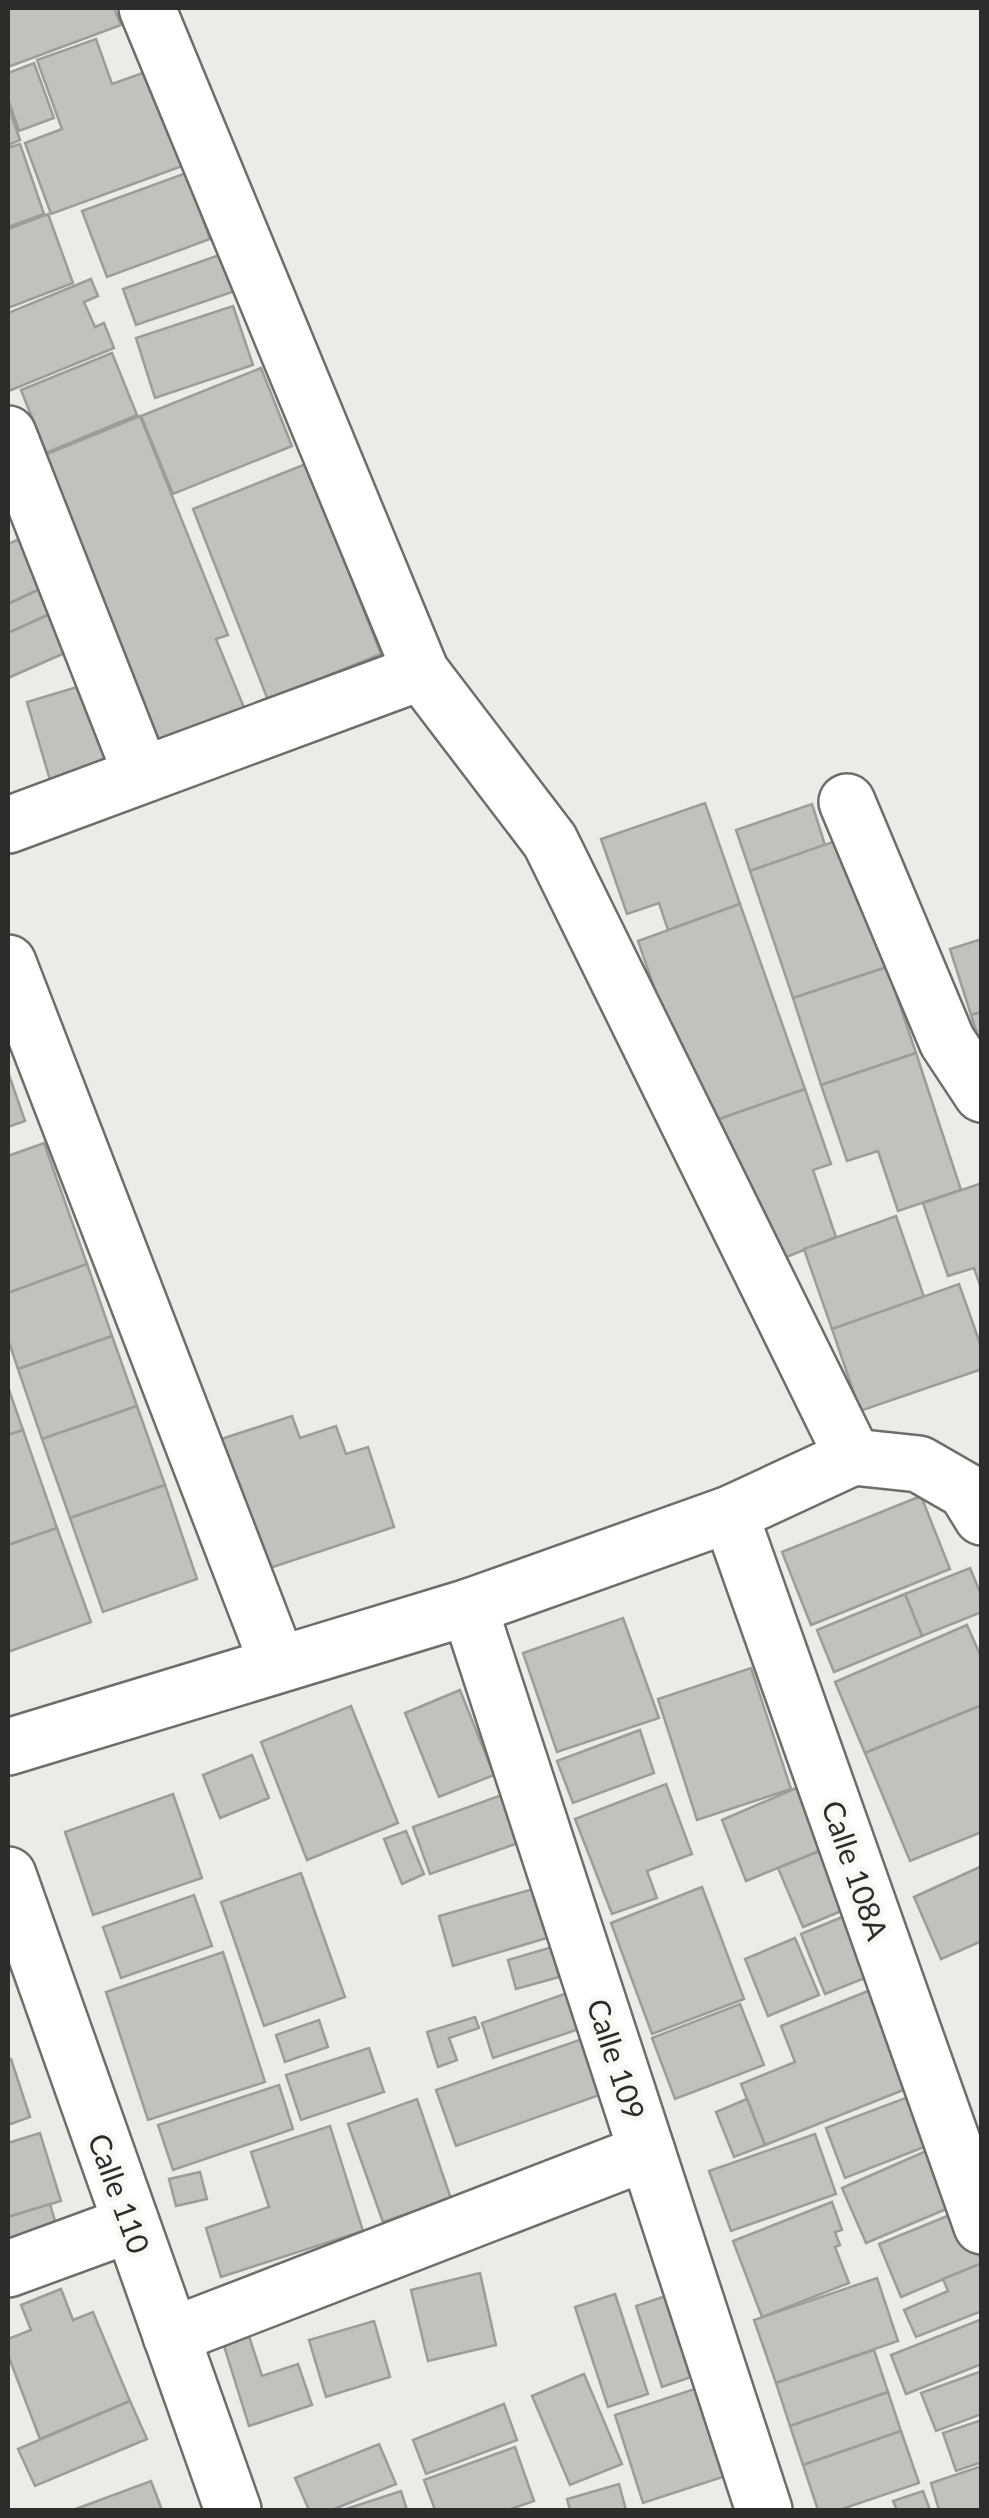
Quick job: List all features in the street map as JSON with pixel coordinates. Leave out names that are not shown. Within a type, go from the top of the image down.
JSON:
[{"type":"street","points":[[147,8],[421,672],[550,841],[853,1457]]},
{"type":"street","points":[[8,434],[141,773]]},
{"type":"street","points":[[8,825],[421,672]]},
{"type":"street","points":[[847,802],[948,1041],[982,1094]]},
{"type":"street","points":[[8,963],[278,1664]]},
{"type":"street","points":[[8,1747],[469,1606],[730,1514],[853,1457],[920,1464],[966,1491],[982,1517]]},
{"type":"street","name":"Calle 108A","points":[[730,1514],[982,2226]]},
{"type":"street","name":"Calle 109","points":[[469,1606],[764,2510]]},
{"type":"street","name":"Calle 110","points":[[8,1874],[232,2510]]},
{"type":"street","points":[[171,2336],[647,2152]]},
{"type":"street","points":[[8,2270],[131,2224]]},
{"type":"building","points":[[8,8],[114,8],[121,25],[8,67]]},
{"type":"building","points":[[96,39],[112,84],[151,70],[185,165],[51,214],[25,143],[62,129],[37,60]]},
{"type":"building","points":[[34,63],[54,118],[19,131],[8,99],[8,73]]},
{"type":"building","points":[[8,105],[20,140],[8,145]]},
{"type":"building","points":[[20,144],[44,214],[8,227],[8,148]]},
{"type":"building","points":[[186,173],[210,239],[107,277],[82,211]]},
{"type":"building","points":[[48,214],[73,283],[8,308],[8,229]]},
{"type":"building","points":[[225,253],[238,290],[136,325],[123,289]]},
{"type":"building","points":[[91,279],[98,296],[84,302],[95,327],[104,323],[114,348],[9,391],[8,313]]},
{"type":"building","points":[[233,306],[253,365],[155,398],[136,338]]},
{"type":"building","points":[[112,353],[137,415],[46,453],[21,390]]},
{"type":"building","points":[[261,368],[292,446],[173,494],[141,416]]},
{"type":"building","points":[[140,416],[228,635],[216,639],[245,710],[158,745],[42,456]]},
{"type":"building","points":[[306,464],[381,654],[268,700],[193,509]]},
{"type":"building","points":[[24,537],[40,589],[8,604],[8,544]]},
{"type":"building","points":[[40,589],[50,614],[8,633],[8,604]]},
{"type":"building","points":[[50,614],[67,652],[8,678],[8,633]]},
{"type":"building","points":[[90,683],[113,761],[50,780],[27,702]]},
{"type":"building","points":[[705,803],[740,904],[668,930],[659,903],[627,914],[601,839]]},
{"type":"building","points":[[812,804],[825,845],[750,871],[736,830]]},
{"type":"building","points":[[844,838],[887,967],[793,998],[750,871]]},
{"type":"building","points":[[740,904],[805,1089],[702,1125],[638,941]]},
{"type":"building","points":[[982,939],[982,1012],[971,1015],[950,949]]},
{"type":"building","points":[[887,967],[916,1053],[821,1085],[793,998]]},
{"type":"building","points":[[982,1012],[982,1049],[971,1015]]},
{"type":"building","points":[[916,1053],[961,1190],[898,1211],[878,1151],[847,1161],[821,1085]]},
{"type":"building","points":[[8,1072],[25,1121],[8,1127]]},
{"type":"building","points":[[805,1089],[831,1164],[813,1170],[836,1237],[767,1265],[702,1125]]},
{"type":"building","points":[[44,1143],[87,1264],[8,1293],[8,1156]]},
{"type":"building","points":[[982,1183],[982,1291],[974,1268],[948,1276],[923,1203]]},
{"type":"building","points":[[896,1216],[924,1297],[832,1329],[804,1249]]},
{"type":"building","points":[[87,1264],[112,1336],[18,1369],[8,1339],[8,1293]]},
{"type":"building","points":[[959,1284],[982,1349],[982,1369],[860,1411],[832,1329]]},
{"type":"building","points":[[112,1336],[137,1406],[42,1439],[18,1369]]},
{"type":"building","points":[[8,1387],[23,1430],[8,1435]]},
{"type":"building","points":[[137,1406],[165,1485],[70,1518],[42,1439]]},
{"type":"building","points":[[292,1416],[300,1438],[336,1426],[346,1454],[368,1447],[394,1527],[258,1572],[215,1441]]},
{"type":"building","points":[[23,1430],[57,1528],[8,1545],[8,1435]]},
{"type":"building","points":[[165,1485],[197,1579],[103,1612],[70,1518]]},
{"type":"building","points":[[921,1496],[950,1569],[811,1625],[782,1552]]},
{"type":"building","points":[[57,1528],[91,1622],[8,1652],[8,1545]]},
{"type":"building","points":[[970,1568],[982,1597],[982,1612],[922,1636],[905,1594]]},
{"type":"building","points":[[905,1594],[922,1636],[834,1672],[817,1630]]},
{"type":"building","points":[[623,1618],[659,1718],[557,1752],[523,1653]]},
{"type":"building","points":[[967,1625],[982,1659],[982,1705],[865,1753],[835,1682]]},
{"type":"building","points":[[751,1668],[791,1789],[697,1820],[658,1699]]},
{"type":"building","points":[[460,1690],[494,1775],[439,1797],[405,1713]]},
{"type":"building","points":[[982,1705],[982,1832],[910,1861],[865,1753]]},
{"type":"building","points":[[351,1706],[398,1823],[307,1860],[261,1742]]},
{"type":"building","points":[[640,1730],[654,1773],[573,1803],[557,1761]]},
{"type":"building","points":[[252,1755],[269,1798],[220,1818],[203,1775]]},
{"type":"building","points":[[808,1783],[834,1845],[746,1881],[722,1820]]},
{"type":"building","points":[[666,1784],[692,1854],[647,1871],[657,1898],[612,1914],[575,1819]]},
{"type":"building","points":[[507,1793],[524,1841],[430,1874],[413,1827]]},
{"type":"building","points":[[173,1794],[202,1878],[93,1915],[65,1832]]},
{"type":"building","points":[[406,1831],[424,1874],[402,1884],[384,1839]]},
{"type":"building","points":[[834,1845],[858,1904],[803,1927],[778,1868]]},
{"type":"building","points":[[982,1866],[982,1941],[941,1959],[914,1897]]},
{"type":"building","points":[[301,1873],[345,1997],[264,2026],[221,1902]]},
{"type":"building","points":[[702,1887],[744,1999],[652,2034],[611,1923]]},
{"type":"building","points":[[533,1889],[547,1938],[453,1966],[439,1916]]},
{"type":"building","points":[[194,1895],[212,1946],[121,1978],[103,1927]]},
{"type":"building","points":[[857,1911],[882,1971],[825,1994],[801,1934]]},
{"type":"building","points":[[795,1938],[819,1995],[768,2016],[745,1959]]},
{"type":"building","points":[[552,1947],[559,1977],[516,1989],[508,1960]]},
{"type":"building","points":[[223,1952],[265,2082],[148,2120],[106,1992]]},
{"type":"building","points":[[888,1983],[926,2081],[765,2145],[741,2084],[795,2062],[781,2026]]},
{"type":"building","points":[[570,1992],[582,2028],[493,2058],[482,2023]]},
{"type":"building","points":[[740,2004],[764,2065],[675,2099],[652,2038]]},
{"type":"building","points":[[475,2017],[479,2028],[449,2038],[457,2060],[438,2067],[427,2032]]},
{"type":"building","points":[[319,2020],[328,2047],[285,2062],[276,2035]]},
{"type":"building","points":[[585,2038],[605,2093],[456,2146],[436,2090]]},
{"type":"building","points":[[369,2048],[384,2092],[301,2120],[286,2075]]},
{"type":"building","points":[[11,2059],[30,2117],[8,2125],[8,2060]]},
{"type":"building","points":[[279,2085],[293,2129],[173,2170],[158,2125]]},
{"type":"building","points":[[924,2091],[942,2140],[845,2178],[826,2128]]},
{"type":"building","points":[[417,2099],[451,2199],[383,2222],[348,2124]]},
{"type":"building","points":[[747,2099],[765,2145],[734,2157],[716,2112]]},
{"type":"building","points":[[330,2126],[363,2231],[221,2277],[206,2228],[269,2207],[251,2152]]},
{"type":"building","points":[[40,2133],[61,2201],[8,2217],[8,2143]]},
{"type":"building","points":[[815,2134],[836,2194],[731,2231],[709,2171]]},
{"type":"building","points":[[933,2148],[958,2204],[866,2243],[842,2188]]},
{"type":"building","points":[[200,2172],[207,2199],[176,2206],[169,2179]]},
{"type":"building","points":[[832,2202],[842,2230],[835,2232],[840,2245],[835,2247],[849,2283],[762,2317],[733,2241]]},
{"type":"building","points":[[50,2204],[58,2231],[8,2246],[8,2217]]},
{"type":"building","points":[[962,2210],[982,2263],[901,2297],[879,2244]]},
{"type":"building","points":[[982,2263],[982,2311],[916,2337],[904,2310],[948,2291],[943,2279]]},
{"type":"building","points":[[480,2273],[496,2345],[428,2361],[411,2290]]},
{"type":"building","points":[[877,2278],[898,2341],[776,2383],[754,2320]]},
{"type":"building","points":[[61,2289],[73,2320],[93,2312],[130,2401],[40,2439],[8,2355],[8,2339],[31,2330],[21,2305]]},
{"type":"building","points":[[686,2289],[712,2370],[662,2387],[636,2306]]},
{"type":"building","points":[[615,2294],[648,2394],[608,2407],[575,2307]]},
{"type":"building","points":[[982,2319],[982,2364],[906,2394],[891,2355]]},
{"type":"building","points":[[374,2321],[390,2377],[326,2397],[309,2340]]},
{"type":"building","points":[[245,2324],[262,2376],[298,2364],[312,2405],[249,2426],[220,2333]]},
{"type":"building","points":[[874,2350],[888,2392],[790,2426],[776,2383]]},
{"type":"building","points":[[982,2371],[982,2414],[936,2431],[921,2393]]},
{"type":"building","points":[[584,2374],[622,2464],[570,2485],[532,2396]]},
{"type":"building","points":[[710,2384],[738,2472],[643,2503],[615,2415]]},
{"type":"building","points":[[888,2392],[901,2431],[803,2465],[790,2426]]},
{"type":"building","points":[[130,2401],[147,2439],[35,2486],[18,2449]]},
{"type":"building","points":[[504,2404],[517,2440],[426,2474],[413,2440]]},
{"type":"building","points":[[982,2420],[982,2462],[956,2471],[943,2433]]},
{"type":"building","points":[[901,2431],[919,2483],[839,2510],[818,2510],[803,2465]]},
{"type":"building","points":[[379,2444],[396,2484],[332,2510],[309,2510],[295,2478]]},
{"type":"building","points":[[515,2447],[534,2501],[508,2510],[435,2510],[424,2480]]},
{"type":"building","points":[[982,2466],[982,2510],[939,2510],[931,2483]]},
{"type":"building","points":[[151,2481],[162,2510],[73,2510]]},
{"type":"building","points":[[619,2484],[626,2510],[570,2510],[567,2499]]},
{"type":"building","points":[[401,2491],[407,2510],[343,2510]]},
{"type":"building","points":[[923,2491],[930,2510],[897,2510],[893,2501]]}]
